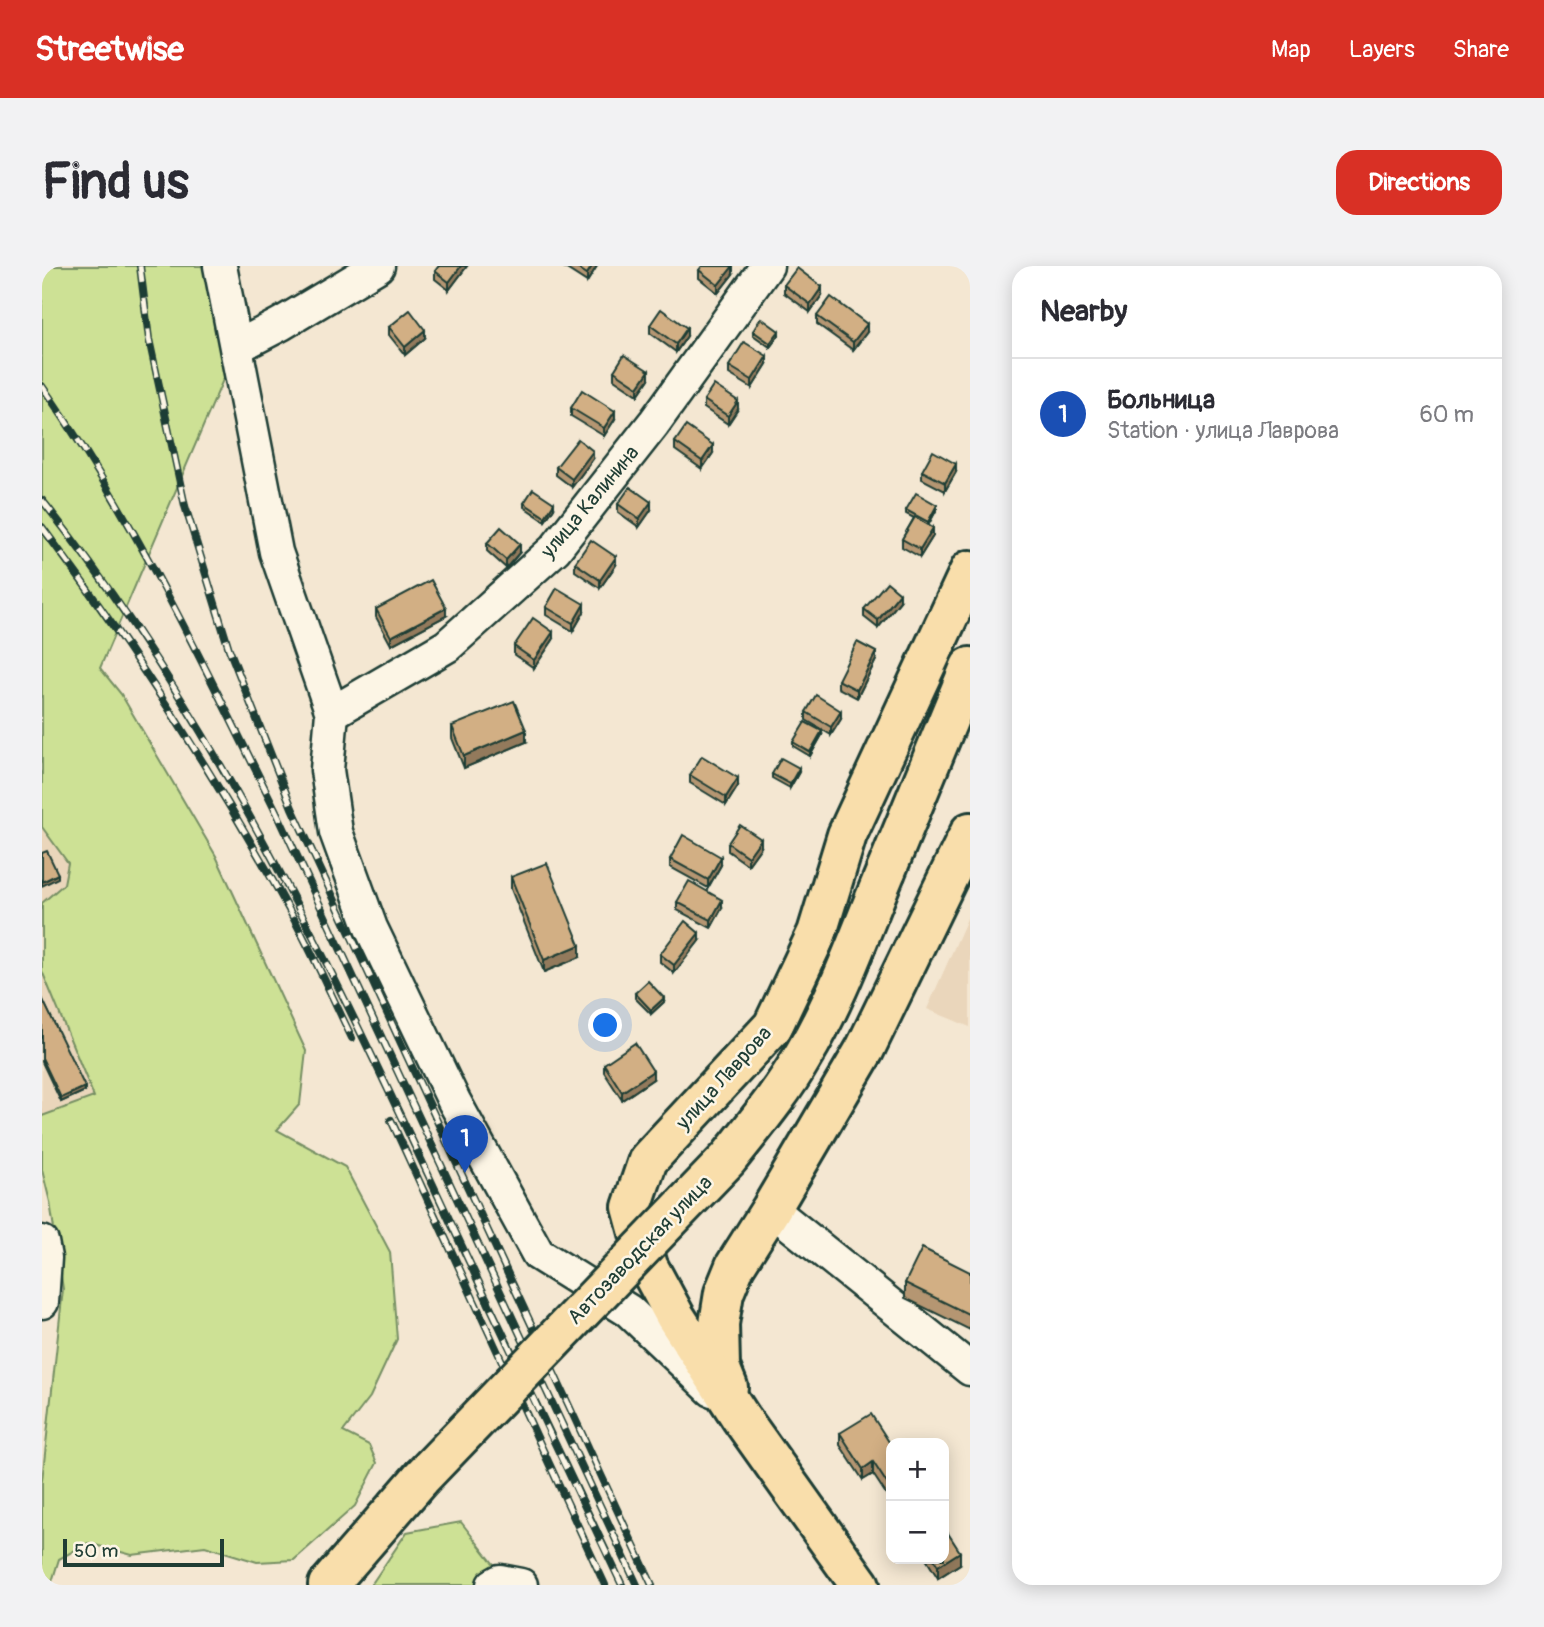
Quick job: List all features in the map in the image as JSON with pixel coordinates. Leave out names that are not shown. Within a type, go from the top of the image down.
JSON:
[{"type":"main road","name":"улица Лаврова","points":[[741,1418],[675,1316],[648,1266],[632,1207],[648,1160],[773,1026],[817,933],[846,835],[970,570]]},
{"type":"main road","name":"Автозаводская улица","points":[[328,1585],[421,1478],[728,1159],[765,1112],[803,1056],[836,992],[970,667]]},
{"type":"main road","points":[[860,1585],[741,1418],[720,1367],[719,1324],[724,1293],[734,1266],[771,1209],[865,1049],[970,832]]},
{"type":"street","points":[[220,266],[276,552],[332,713],[327,771],[336,832],[371,928],[454,1101],[538,1254],[629,1311],[741,1418]]},
{"type":"street","points":[[237,347],[378,266]]},
{"type":"street","name":"улица Калинина","points":[[332,713],[447,646],[555,549],[654,423],[767,266]]},
{"type":"street","points":[[771,1209],[970,1369]]},
{"type":"street","points":[[42,1242],[46,1258],[42,1302]]},
{"type":"street","points":[[493,1585],[500,1581],[521,1585]]},
{"type":"shaded area","points":[[42,827],[69,863],[64,884],[42,903]]},
{"type":"shaded area","points":[[970,912],[970,1027],[927,1009]]},
{"type":"shaded area","points":[[42,971],[94,1098],[42,1116]]},
{"type":"green space","points":[[42,266],[220,266],[237,347],[100,668],[121,694],[216,856],[306,1051],[300,1104],[277,1130],[345,1167],[390,1252],[397,1339],[370,1397],[343,1432],[369,1445],[377,1463],[355,1506],[294,1560],[257,1562],[205,1546],[132,1555],[88,1543],[59,1559],[51,1585],[42,1585],[42,1481],[63,1289],[50,1202],[42,1170],[42,1116],[94,1097],[42,971],[42,903],[64,884],[68,863],[42,827]]},
{"type":"green space","points":[[461,1522],[510,1585],[371,1585],[407,1532]]},
{"type":"building","points":[[439,266],[461,266],[449,282],[435,271]]},
{"type":"building","points":[[575,266],[592,266],[587,274]]},
{"type":"building","points":[[702,266],[733,266],[718,285],[699,270]]},
{"type":"building","points":[[797,268],[822,287],[810,304],[784,285]]},
{"type":"building","points":[[831,297],[867,324],[853,342],[817,316]]},
{"type":"building","points":[[661,309],[687,328],[676,344],[650,325]]},
{"type":"building","points":[[410,310],[425,330],[405,347],[389,327]]},
{"type":"building","points":[[761,318],[779,331],[770,343],[753,331]]},
{"type":"building","points":[[744,342],[767,356],[752,380],[729,366]]},
{"type":"building","points":[[624,355],[649,371],[638,387],[614,371]]},
{"type":"building","points":[[714,385],[738,401],[728,416],[704,400]]},
{"type":"building","points":[[582,390],[615,411],[604,428],[571,408]]},
{"type":"building","points":[[686,426],[713,445],[702,461],[675,442]]},
{"type":"building","points":[[578,439],[593,451],[572,479],[556,467]]},
{"type":"building","points":[[933,451],[956,464],[945,483],[922,471]]},
{"type":"building","points":[[630,487],[651,502],[639,519],[618,504]]},
{"type":"building","points":[[533,489],[554,503],[545,517],[524,503]]},
{"type":"building","points":[[916,493],[937,505],[928,522],[906,510]]},
{"type":"building","points":[[915,517],[933,528],[920,549],[902,539]]},
{"type":"building","points":[[501,527],[520,544],[506,560],[487,543]]},
{"type":"building","points":[[591,540],[616,557],[600,580],[575,563]]},
{"type":"building","points":[[431,580],[446,608],[391,637],[376,609]]},
{"type":"building","points":[[887,582],[900,593],[878,620],[864,609]]},
{"type":"building","points":[[557,588],[584,604],[573,623],[546,607]]},
{"type":"building","points":[[533,618],[553,632],[534,660],[514,646]]},
{"type":"building","points":[[857,642],[876,652],[857,690],[838,680]]},
{"type":"building","points":[[816,695],[841,711],[831,727],[806,712]]},
{"type":"building","points":[[514,701],[526,730],[464,756],[452,726]]},
{"type":"building","points":[[805,722],[822,731],[810,752],[793,742]]},
{"type":"building","points":[[702,756],[738,778],[726,797],[690,775]]},
{"type":"building","points":[[781,758],[799,768],[790,784],[772,774]]},
{"type":"building","points":[[740,825],[761,839],[748,857],[728,843]]},
{"type":"building","points":[[683,835],[721,857],[708,880],[670,859]]},
{"type":"building","points":[[47,851],[58,874],[42,882],[42,853]]},
{"type":"building","points":[[547,863],[580,945],[544,960],[511,877]]},
{"type":"building","points":[[689,881],[722,900],[711,920],[677,902]]},
{"type":"building","points":[[685,921],[699,933],[674,965],[660,954]]},
{"type":"building","points":[[648,981],[664,998],[651,1010],[635,993]]},
{"type":"building","points":[[42,998],[85,1087],[61,1098],[42,1058]]},
{"type":"building","points":[[635,1043],[653,1071],[622,1092],[604,1064]]},
{"type":"building","points":[[922,1248],[970,1272],[970,1315],[905,1283]]},
{"type":"building","points":[[871,1414],[886,1438],[886,1482],[873,1462],[863,1469],[840,1433]]},
{"type":"building","points":[[949,1535],[960,1552],[949,1559]]},
{"type":"railway","points":[[140,266],[149,339],[185,506],[229,649],[292,808],[652,1585]]},
{"type":"railway","points":[[42,386],[108,488],[223,704],[277,813],[637,1585]]},
{"type":"railway","points":[[42,500],[99,576],[152,654],[202,734],[294,899],[378,1068],[622,1585]]},
{"type":"railway","points":[[42,527],[110,621],[206,768],[294,919],[352,1038]]},
{"type":"railway","points":[[391,1120],[605,1585]]},
{"type":"place","name":"Больница","points":[[465,1173]]}]
